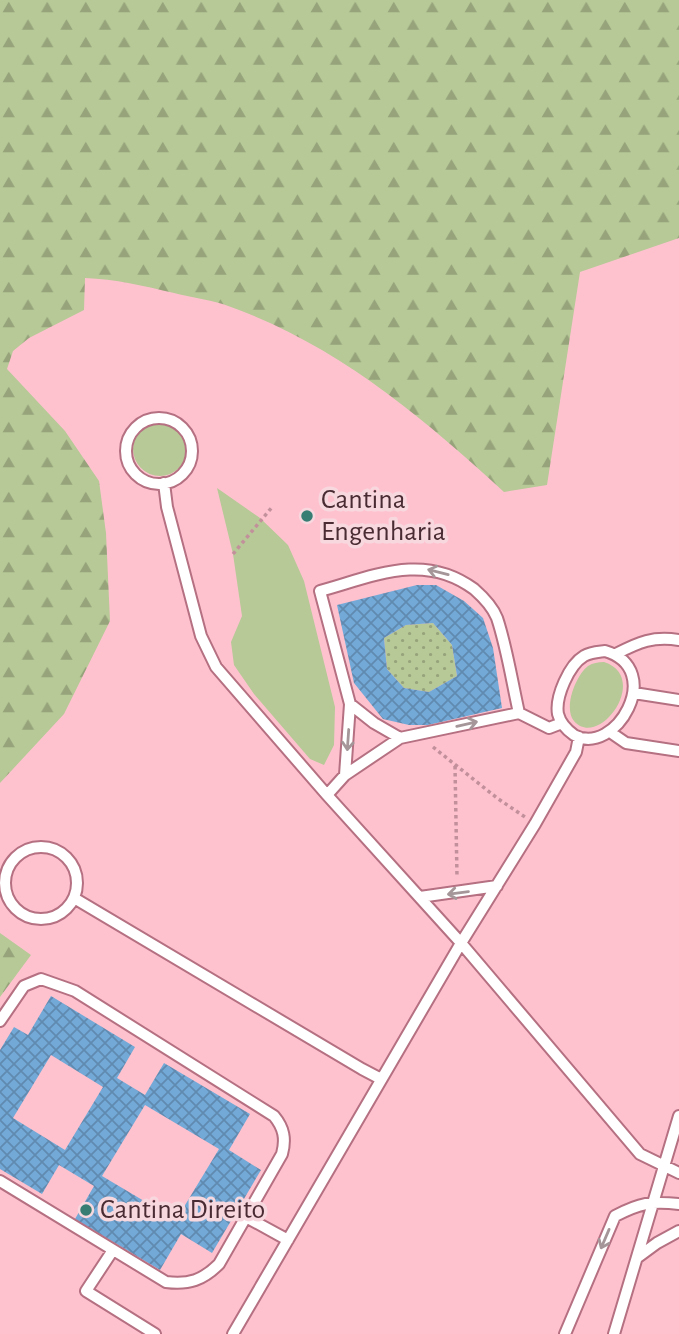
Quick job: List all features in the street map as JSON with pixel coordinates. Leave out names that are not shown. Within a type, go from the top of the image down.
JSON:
[{"type":"lane","points":[[153,418],[176,422],[190,438],[190,461],[183,474],[173,481],[164,482],[157,484],[145,481],[136,475],[128,464],[126,453],[127,442],[134,428],[153,418]]},
{"type":"lane","points":[[164,482],[167,507],[201,636],[216,667],[461,943],[640,1154],[679,1173]]},
{"type":"lane","points":[[345,775],[350,704],[320,591],[409,568],[435,570],[459,579],[480,594],[496,615],[519,713]]},
{"type":"lane","points":[[616,654],[637,643],[661,638],[679,640]]},
{"type":"lane","points":[[593,652],[616,654],[625,661],[635,681],[634,693],[610,732],[590,739],[569,732],[558,713],[558,702],[574,664],[593,652]]},
{"type":"lane","points":[[634,693],[679,700]]},
{"type":"lane","points":[[350,704],[374,723],[400,737]]},
{"type":"lane","points":[[327,795],[345,775],[400,737],[519,713],[549,728],[562,723]]},
{"type":"lane","points":[[610,732],[626,743],[679,751]]},
{"type":"lane","points":[[233,1334],[461,943],[535,824],[576,752],[579,737]]},
{"type":"lane","points":[[45,846],[58,850],[68,858],[75,869],[77,886],[74,898],[64,911],[53,917],[40,919],[23,914],[13,906],[5,887],[11,862],[32,847],[45,846]]},
{"type":"lane","points":[[420,897],[497,886]]},
{"type":"lane","points":[[74,898],[382,1079]]},
{"type":"lane","points":[[0,1021],[24,986],[41,979],[75,991],[274,1116],[284,1134],[285,1144],[282,1154],[219,1264],[209,1274],[181,1284],[166,1282],[0,1181]]},
{"type":"lane","points":[[614,1334],[679,1116]]},
{"type":"lane","points":[[565,1334],[615,1216],[635,1205],[654,1202],[679,1204]]},
{"type":"lane","points":[[246,1217],[288,1240]]},
{"type":"lane","points":[[638,1257],[657,1242],[679,1231]]},
{"type":"lane","points":[[113,1250],[86,1291],[155,1334]]},
{"type":"path","points":[[233,554],[273,506]]},
{"type":"path","points":[[418,735],[497,798],[535,824]]},
{"type":"path","points":[[455,765],[458,893]]},
{"type":"green space","points":[[0,0],[679,0],[679,238],[580,272],[547,485],[504,492],[377,386],[343,363],[270,323],[217,303],[130,283],[85,278],[84,310],[29,338],[13,351],[7,369],[65,431],[99,481],[106,533],[110,621],[64,714],[0,783]]},
{"type":"green space","points":[[160,422],[179,430],[187,449],[179,468],[160,476],[141,468],[133,449],[141,430]]},
{"type":"green space","points":[[217,488],[260,518],[288,545],[304,581],[335,707],[334,745],[324,765],[310,759],[254,694],[234,665],[231,642],[242,616],[233,554]]},
{"type":"green space","points":[[433,623],[452,645],[457,676],[429,692],[404,688],[387,669],[384,638],[406,625]]},
{"type":"green space","points":[[604,662],[617,670],[623,682],[622,695],[607,719],[596,726],[584,727],[574,721],[571,715],[572,692],[588,666]]},
{"type":"green space","points":[[0,933],[31,955],[0,997]]},
{"type":"building","points":[[417,585],[436,585],[464,601],[483,618],[493,648],[502,708],[428,725],[409,725],[383,719],[354,683],[337,605]],"holes":[[[433,623],[452,645],[457,676],[429,692],[404,688],[387,669],[384,638],[406,625]]]},
{"type":"building","points":[[51,996],[135,1047],[117,1078],[145,1095],[164,1063],[250,1114],[229,1150],[261,1170],[212,1253],[181,1234],[160,1270],[75,1219],[94,1186],[59,1165],[42,1194],[0,1169],[0,1050],[14,1027],[28,1035]],"holes":[[[51,1055],[103,1087],[65,1150],[13,1118]],[[145,1105],[219,1149],[176,1220],[102,1176]]]},
{"type":"place","name":"Cantina Engenharia","points":[[307,516]]},
{"type":"place","name":"Cantina Direito","points":[[86,1210]]}]
